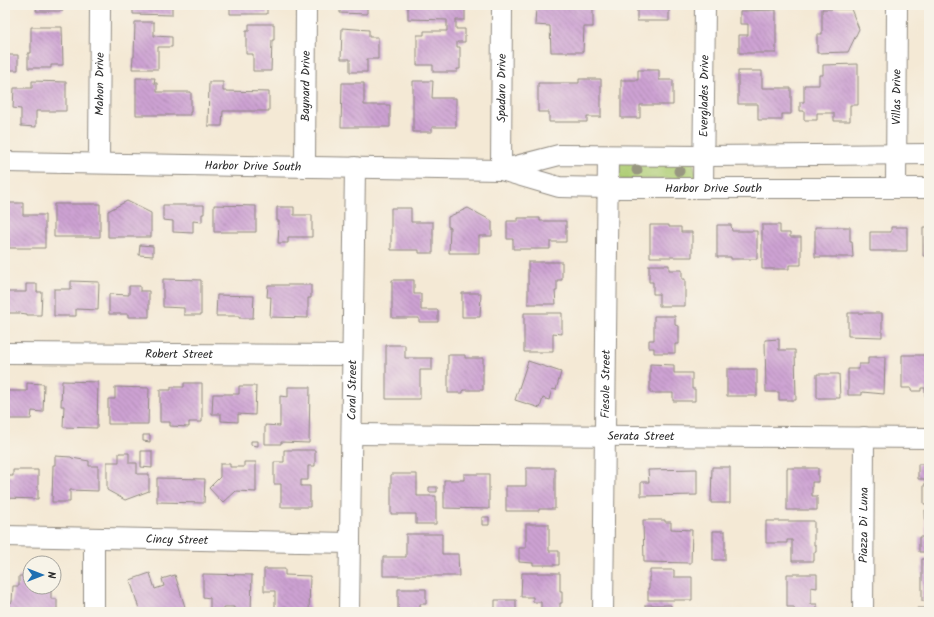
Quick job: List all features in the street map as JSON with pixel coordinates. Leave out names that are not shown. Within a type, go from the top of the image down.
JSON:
[{"type":"street","name":"Mahon Drive","points":[[98,164],[100,5]]},
{"type":"street","name":"Baynard Drive","points":[[305,167],[306,5]]},
{"type":"street","name":"Spadaro Drive","points":[[501,170],[502,5]]},
{"type":"street","name":"Everglades Drive","points":[[704,188],[705,5]]},
{"type":"street","name":"Villas Drive","points":[[896,188],[897,5]]},
{"type":"street","name":"Harbor Drive South","points":[[501,170],[559,155],[704,156],[929,154]]},
{"type":"street","name":"Fiesole Street","points":[[603,612],[608,156]]},
{"type":"street","name":"Harbor Drive South","points":[[5,162],[501,170],[559,187],[929,188]]},
{"type":"street","name":"Coral Street","points":[[349,612],[355,167]]},
{"type":"street","name":"Robert Street","points":[[5,353],[352,355]]},
{"type":"street","name":"Serata Street","points":[[352,434],[929,438]]},
{"type":"street","name":"Piazza Di Luna","points":[[863,612],[864,437]]},
{"type":"street","name":"Cincy Street","points":[[5,536],[350,543]]},
{"type":"street","points":[[94,538],[94,612]]},
{"type":"green space","points":[[693,160],[697,178],[621,180],[616,173],[618,163]]},
{"type":"building","points":[[37,5],[63,5],[63,11],[36,11]]},
{"type":"building","points":[[133,5],[172,5],[172,15],[133,14]]},
{"type":"building","points":[[230,5],[267,5],[267,14],[230,14]]},
{"type":"building","points":[[340,5],[367,5],[367,14],[340,13]]},
{"type":"building","points":[[408,5],[465,5],[465,20],[456,20],[456,29],[465,29],[465,42],[457,42],[457,47],[460,47],[460,69],[457,69],[457,72],[433,72],[433,65],[417,65],[417,35],[424,35],[424,31],[447,31],[447,20],[408,19]]},
{"type":"building","points":[[637,5],[669,5],[669,21],[637,21]]},
{"type":"building","points":[[536,6],[593,7],[593,27],[584,27],[583,52],[551,52],[550,26],[535,25]]},
{"type":"building","points":[[822,9],[851,9],[859,29],[848,52],[817,53],[817,34],[822,34]]},
{"type":"building","points":[[776,10],[776,53],[739,53],[739,35],[748,35],[748,24],[740,24],[740,11]]},
{"type":"building","points":[[135,22],[154,22],[154,36],[172,37],[172,47],[158,47],[158,69],[132,69],[134,57]]},
{"type":"building","points":[[249,24],[274,24],[271,71],[253,71],[253,54],[246,54],[246,31],[249,31]]},
{"type":"building","points":[[31,27],[62,27],[63,65],[51,65],[51,68],[28,68],[28,53],[31,53]]},
{"type":"building","points":[[342,28],[369,30],[369,37],[378,37],[378,59],[367,59],[367,72],[350,72],[350,59],[341,59]]},
{"type":"building","points":[[5,55],[18,55],[18,70],[5,70]]},
{"type":"building","points":[[858,64],[858,105],[850,105],[850,121],[834,121],[834,113],[817,113],[817,120],[804,120],[804,111],[800,111],[800,102],[804,102],[804,85],[819,85],[819,75],[823,75],[823,65]]},
{"type":"building","points":[[638,70],[659,70],[659,80],[673,80],[673,105],[640,105],[640,118],[621,118],[621,80],[638,80]]},
{"type":"building","points":[[738,71],[762,71],[762,88],[791,88],[791,114],[782,114],[782,120],[758,120],[758,104],[738,104]]},
{"type":"building","points":[[136,78],[155,78],[154,83],[157,83],[157,92],[191,92],[190,115],[136,115]]},
{"type":"building","points":[[579,79],[601,79],[601,117],[587,117],[587,122],[549,122],[549,112],[538,112],[538,83],[579,83]]},
{"type":"building","points":[[32,81],[66,82],[66,111],[36,111],[36,127],[21,126],[21,109],[13,108],[14,88],[32,88]]},
{"type":"building","points":[[413,81],[433,81],[432,98],[456,98],[456,127],[432,127],[432,132],[413,132]]},
{"type":"building","points":[[209,82],[223,82],[223,91],[269,92],[269,111],[223,111],[222,126],[208,126]]},
{"type":"building","points":[[342,83],[364,83],[364,105],[390,105],[390,127],[341,127]]},
{"type":"building","points":[[127,201],[151,213],[151,237],[108,237],[108,211]]},
{"type":"building","points":[[5,203],[23,203],[23,215],[45,215],[45,248],[9,248],[9,239],[5,239]]},
{"type":"building","points":[[54,204],[100,204],[100,237],[54,237]]},
{"type":"building","points":[[163,205],[204,205],[202,222],[193,221],[193,233],[173,232],[173,221],[163,220]]},
{"type":"building","points":[[214,205],[256,206],[256,232],[214,232]]},
{"type":"building","points":[[277,207],[294,207],[294,215],[312,215],[312,237],[288,237],[288,243],[278,243],[279,221],[277,221]]},
{"type":"building","points":[[391,208],[411,208],[411,222],[433,222],[433,253],[419,253],[419,250],[391,250]]},
{"type":"building","points":[[468,208],[492,221],[492,236],[479,236],[479,253],[449,253],[450,227],[448,227],[448,217]]},
{"type":"building","points":[[518,218],[540,218],[540,221],[566,221],[566,242],[550,242],[550,249],[513,249],[513,239],[507,239],[507,221],[518,221]]},
{"type":"building","points":[[650,225],[669,225],[669,227],[681,227],[681,232],[692,232],[692,257],[650,257]]},
{"type":"building","points":[[717,225],[731,225],[732,231],[757,231],[757,259],[731,259],[731,257],[717,257]]},
{"type":"building","points":[[762,225],[780,225],[780,233],[790,233],[790,237],[801,237],[801,265],[789,265],[789,269],[762,269]]},
{"type":"building","points":[[815,227],[850,227],[850,241],[852,241],[853,257],[815,257]]},
{"type":"building","points":[[891,227],[907,227],[907,251],[870,251],[870,232],[891,232]]},
{"type":"building","points":[[923,227],[929,227],[929,256],[923,256]]},
{"type":"building","points":[[140,245],[153,246],[153,256],[139,255]]},
{"type":"building","points":[[528,262],[562,262],[562,280],[557,280],[557,291],[555,291],[556,304],[528,304]]},
{"type":"building","points":[[649,265],[669,265],[669,270],[682,270],[682,279],[685,279],[685,306],[659,306],[659,294],[653,294],[653,282],[649,282]]},
{"type":"building","points":[[163,279],[201,280],[201,315],[184,315],[184,308],[163,307]]},
{"type":"building","points":[[392,280],[414,280],[414,294],[421,294],[421,310],[438,310],[438,322],[419,322],[419,318],[392,318]]},
{"type":"building","points":[[71,281],[99,282],[98,310],[76,309],[76,316],[54,316],[54,289],[71,289]]},
{"type":"building","points":[[26,284],[37,284],[37,292],[42,292],[41,315],[6,313],[6,292],[26,292]]},
{"type":"building","points":[[268,285],[311,285],[311,298],[308,298],[308,318],[270,317],[271,297],[267,297]]},
{"type":"building","points":[[129,286],[140,286],[140,291],[149,291],[149,317],[128,317],[128,314],[109,314],[109,294],[129,295]]},
{"type":"building","points":[[462,293],[481,293],[480,317],[462,317]]},
{"type":"building","points":[[217,295],[254,296],[253,318],[239,318],[239,316],[216,316]]},
{"type":"building","points":[[524,313],[562,313],[562,334],[553,333],[553,352],[524,352]]},
{"type":"building","points":[[848,313],[882,313],[882,337],[848,336]]},
{"type":"building","points":[[654,316],[675,316],[675,325],[679,326],[679,344],[675,344],[675,353],[654,353],[654,348],[649,348],[649,340],[654,340]]},
{"type":"building","points":[[779,339],[779,350],[795,350],[796,400],[779,400],[779,392],[766,392],[765,340]]},
{"type":"building","points":[[386,345],[405,345],[405,358],[432,358],[432,370],[420,370],[420,399],[386,399]]},
{"type":"building","points":[[448,355],[465,355],[465,358],[483,358],[483,390],[463,390],[463,393],[448,393]]},
{"type":"building","points":[[902,355],[929,355],[929,396],[925,396],[925,388],[921,388],[921,391],[911,391],[911,388],[902,388]]},
{"type":"building","points":[[868,357],[885,357],[884,394],[862,392],[862,395],[848,395],[848,369],[859,369],[859,364],[868,364]]},
{"type":"building","points":[[528,361],[561,372],[556,390],[552,389],[549,400],[543,398],[540,408],[515,400]]},
{"type":"building","points":[[650,364],[674,365],[674,373],[692,373],[692,389],[695,389],[695,401],[673,401],[673,393],[650,393]]},
{"type":"building","points":[[727,369],[757,369],[757,396],[727,396]]},
{"type":"building","points":[[817,374],[839,374],[840,398],[817,398]]},
{"type":"building","points":[[62,381],[98,382],[97,428],[63,427],[64,406],[61,406]]},
{"type":"building","points":[[27,383],[44,384],[43,412],[32,411],[31,419],[5,419],[5,391],[27,391]]},
{"type":"building","points":[[184,383],[202,383],[202,422],[189,422],[189,427],[170,426],[170,422],[160,422],[160,390],[171,390],[171,387],[184,387]]},
{"type":"building","points":[[239,386],[256,386],[255,415],[238,414],[238,422],[221,421],[221,414],[212,414],[213,394],[239,394]]},
{"type":"building","points":[[115,387],[149,388],[148,424],[108,424],[108,399],[115,399]]},
{"type":"building","points":[[288,387],[310,387],[309,443],[281,442],[281,444],[265,444],[265,425],[280,426],[280,396],[288,397]]},
{"type":"building","points":[[143,435],[150,435],[150,442],[143,441]]},
{"type":"building","points":[[251,441],[258,441],[258,446],[251,445]]},
{"type":"building","points":[[284,450],[315,450],[315,466],[308,466],[308,480],[301,480],[301,486],[310,486],[310,507],[281,507],[281,484],[274,484],[274,462],[284,462]]},
{"type":"building","points":[[141,451],[152,451],[152,468],[141,467]]},
{"type":"building","points":[[119,453],[129,453],[129,463],[137,463],[137,474],[149,474],[149,491],[125,500],[107,490],[107,462],[119,462]]},
{"type":"building","points":[[55,456],[71,457],[89,461],[89,466],[98,466],[98,491],[70,490],[70,502],[52,502],[53,465],[55,465]]},
{"type":"building","points":[[244,462],[256,462],[256,492],[236,491],[223,503],[209,488],[220,477],[220,464],[230,464],[230,467],[244,467]]},
{"type":"building","points":[[918,464],[929,464],[929,504],[924,504],[925,479],[918,479]]},
{"type":"building","points":[[712,467],[730,467],[730,503],[711,503]]},
{"type":"building","points":[[526,468],[555,468],[555,509],[539,509],[539,511],[506,511],[506,486],[526,486]]},
{"type":"building","points":[[787,468],[818,468],[818,482],[812,482],[812,496],[817,496],[817,510],[787,510]]},
{"type":"building","points":[[697,469],[697,495],[641,496],[641,482],[649,482],[648,470]]},
{"type":"building","points":[[13,470],[38,470],[38,499],[5,498],[5,476],[13,476]]},
{"type":"building","points":[[391,474],[417,474],[417,496],[436,496],[436,524],[416,524],[416,514],[391,514]]},
{"type":"building","points":[[464,474],[489,474],[489,509],[444,508],[444,480],[464,480]]},
{"type":"building","points":[[157,478],[205,479],[204,503],[157,502]]},
{"type":"building","points":[[429,487],[437,487],[437,492],[429,492]]},
{"type":"building","points":[[925,510],[929,510],[929,552],[919,552],[919,537],[926,537]]},
{"type":"building","points":[[482,517],[489,517],[489,525],[482,525]]},
{"type":"building","points":[[643,520],[665,520],[665,522],[671,522],[671,529],[692,530],[691,563],[644,562]]},
{"type":"building","points":[[766,521],[814,521],[814,545],[816,545],[816,552],[814,552],[814,561],[792,561],[792,540],[787,540],[787,543],[766,543]]},
{"type":"building","points":[[526,524],[549,524],[549,551],[559,551],[559,565],[533,565],[533,563],[519,562],[519,548],[526,548]]},
{"type":"building","points":[[713,531],[725,531],[725,560],[713,560]]},
{"type":"building","points":[[406,534],[442,534],[442,554],[458,554],[459,576],[383,576],[383,557],[406,557]]},
{"type":"building","points":[[922,559],[929,559],[929,601],[922,601]]},
{"type":"building","points":[[264,569],[285,569],[285,575],[310,576],[309,612],[275,612],[275,591],[264,591]]},
{"type":"building","points":[[650,570],[674,570],[674,577],[692,577],[692,600],[648,600]]},
{"type":"building","points":[[150,573],[155,589],[164,586],[162,579],[175,575],[186,610],[178,612],[140,612],[130,580]]},
{"type":"building","points":[[522,573],[560,573],[562,603],[560,603],[560,612],[541,612],[541,602],[533,602],[533,597],[521,597]]},
{"type":"building","points":[[203,574],[252,575],[251,612],[234,612],[234,607],[224,607],[224,612],[210,612],[210,598],[203,597]]},
{"type":"building","points":[[787,574],[817,574],[817,588],[811,587],[811,604],[817,604],[817,612],[794,612],[794,607],[787,607]]},
{"type":"building","points":[[19,576],[22,576],[22,595],[51,595],[51,599],[57,599],[57,612],[5,612],[5,605],[12,602],[13,586],[19,586]]},
{"type":"building","points":[[398,589],[426,589],[426,604],[420,604],[420,612],[398,612]]},
{"type":"building","points":[[495,600],[516,600],[516,612],[495,612]]},
{"type":"building","points":[[645,605],[671,605],[671,612],[645,612]]},
{"type":"building","points":[[917,608],[929,608],[929,612],[917,612]]}]
